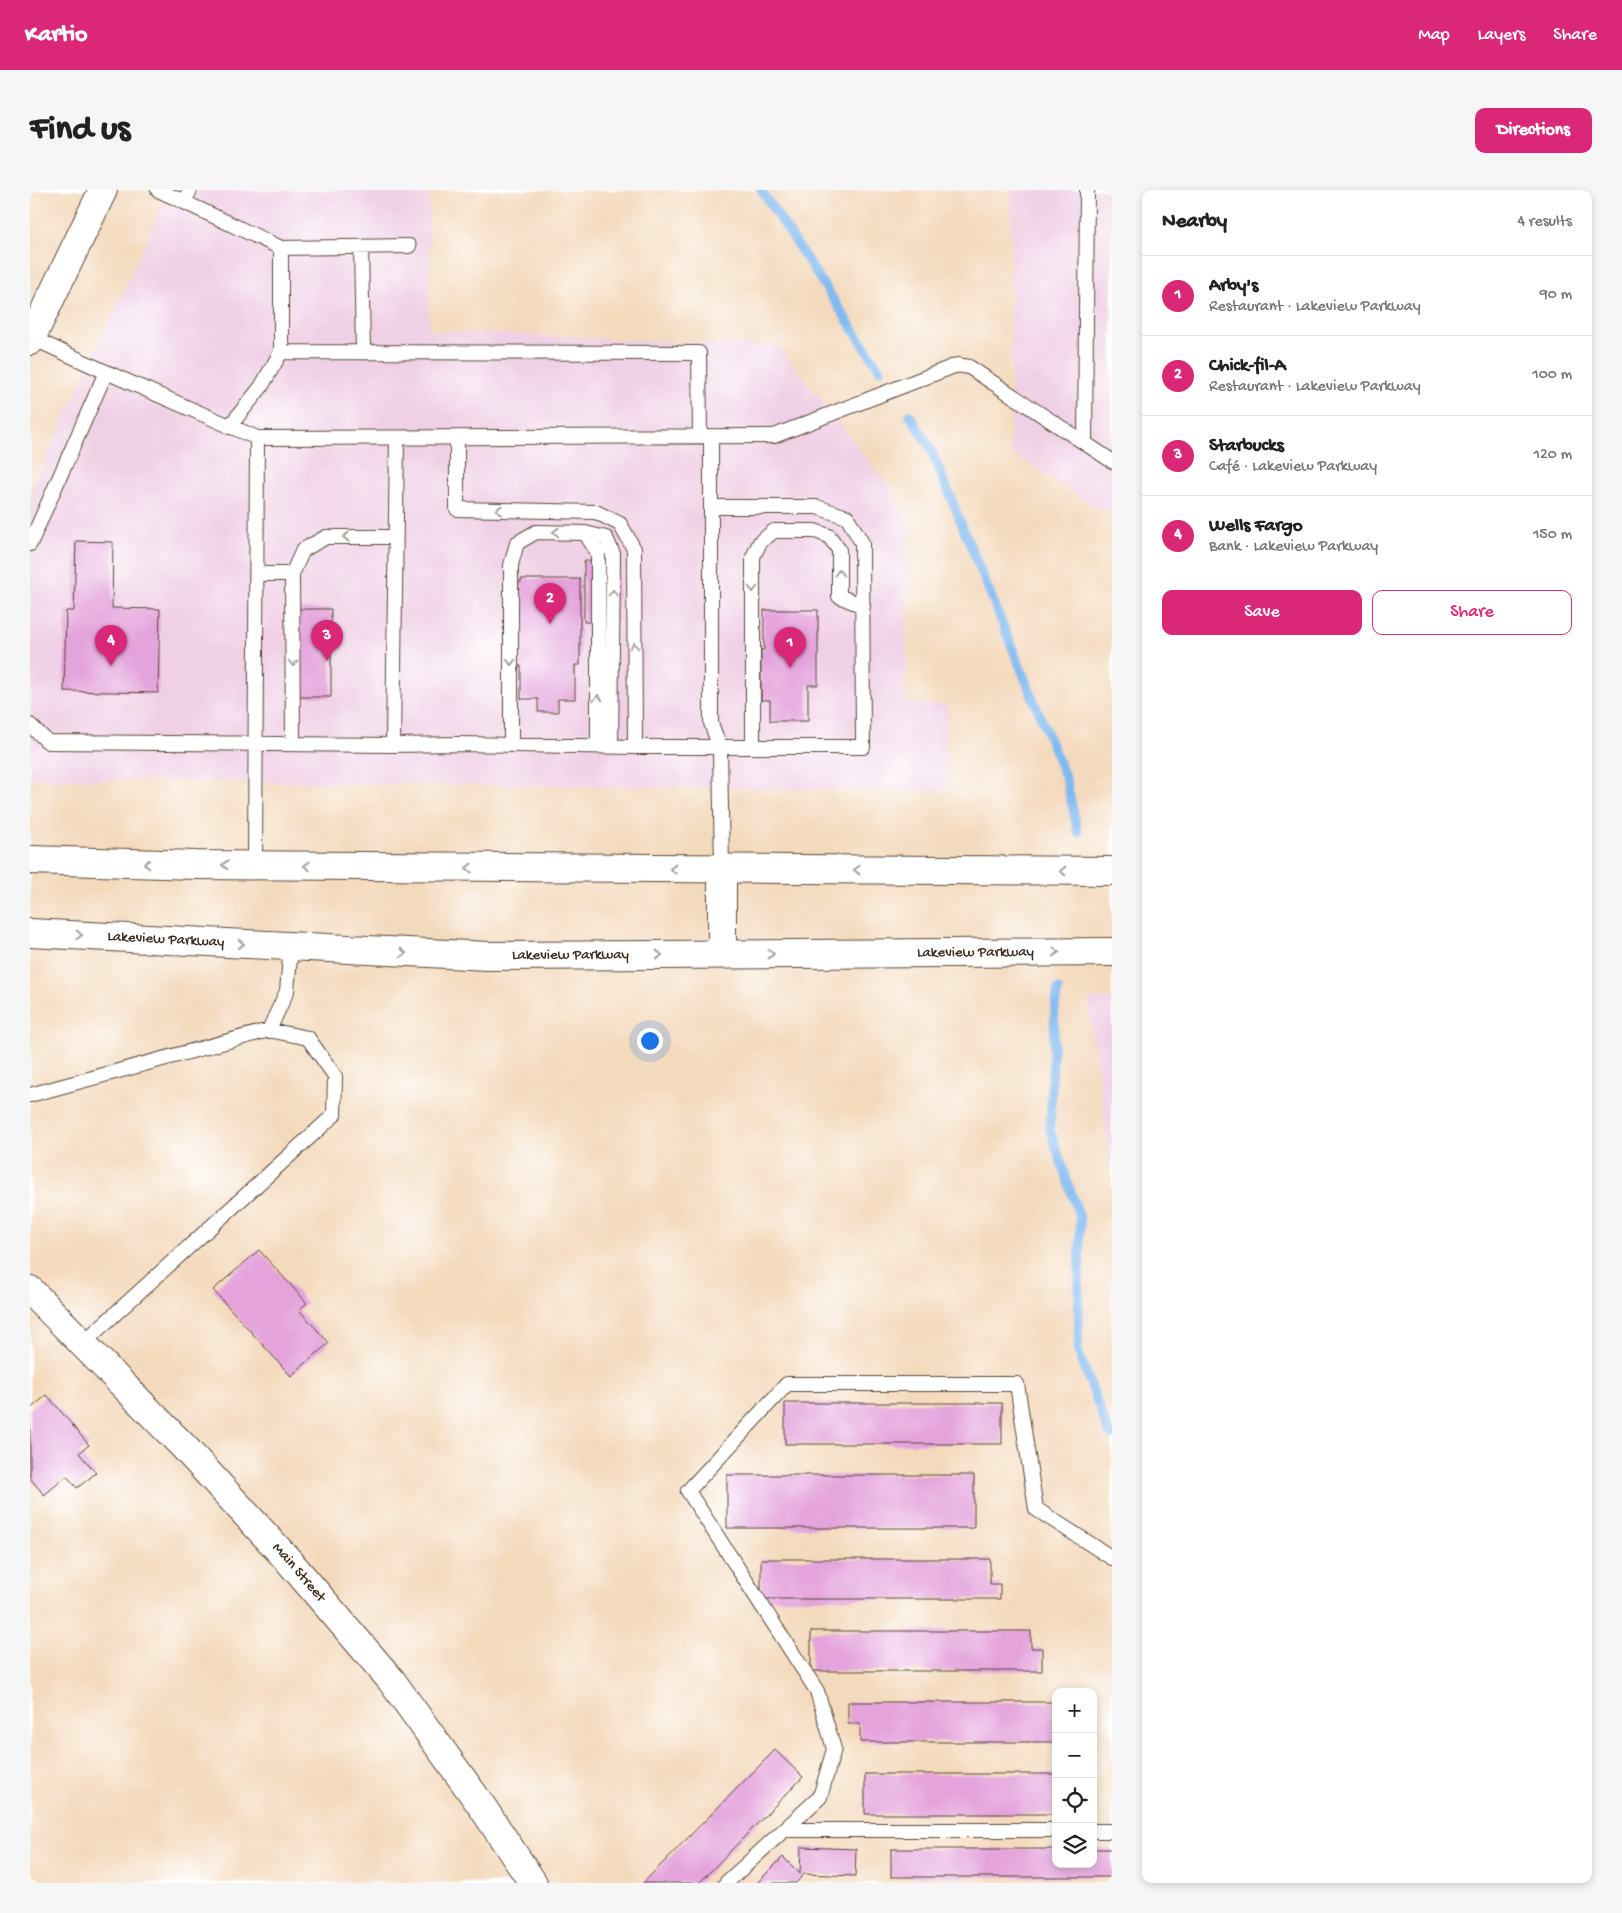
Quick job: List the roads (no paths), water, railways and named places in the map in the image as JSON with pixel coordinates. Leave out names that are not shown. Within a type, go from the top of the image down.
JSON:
[{"type":"main road","points":[[31,339],[103,190]]},
{"type":"main road","points":[[30,860],[255,866],[1112,871]]},
{"type":"main road","points":[[722,869],[722,954]]},
{"type":"main road","name":"Lakeview Parkway","points":[[30,932],[488,956],[1112,952]]},
{"type":"main road","name":"Main Street","points":[[30,1290],[185,1448],[288,1560],[391,1680],[481,1805],[524,1880]]},
{"type":"lane","points":[[158,190],[187,196],[282,248],[409,246]]},
{"type":"lane","points":[[1085,443],[1087,190]]},
{"type":"lane","points":[[361,247],[363,351]]},
{"type":"lane","points":[[229,427],[261,387],[282,352],[282,248]]},
{"type":"lane","points":[[31,339],[257,438],[774,436],[957,365],[969,368],[1112,461]]},
{"type":"lane","points":[[282,352],[699,353],[712,507],[711,723],[720,748],[722,869]]},
{"type":"lane","points":[[30,544],[106,372]]},
{"type":"lane","points":[[255,866],[257,438]]},
{"type":"lane","points":[[393,745],[397,438]]},
{"type":"lane","points":[[457,438],[458,509],[596,512],[620,524],[634,549],[635,747]]},
{"type":"lane","points":[[30,725],[48,742],[393,745],[510,744],[720,748],[862,747],[862,543],[846,517],[817,506],[712,507]]},
{"type":"lane","points":[[753,747],[753,557],[760,542],[774,531],[815,531],[829,536],[839,550],[839,596],[862,606]]},
{"type":"lane","points":[[510,744],[510,565],[517,543],[536,532],[585,532],[598,553],[605,747]]},
{"type":"lane","points":[[294,744],[292,574],[303,550],[326,537],[395,537]]},
{"type":"lane","points":[[257,574],[292,574]]},
{"type":"lane","points":[[269,1030],[288,991],[292,946]]},
{"type":"lane","points":[[30,1095],[269,1030],[308,1038],[335,1076],[334,1115],[83,1343]]},
{"type":"lane","points":[[726,1883],[820,1797],[834,1749],[817,1691],[688,1492],[788,1384],[1016,1384],[1036,1509],[1112,1558]]},
{"type":"lane","points":[[784,1830],[1052,1830]]},
{"type":"lane","points":[[1097,1831],[1112,1831]]},
{"type":"waterway","points":[[761,190],[880,370]]},
{"type":"waterway","points":[[910,415],[930,447],[1066,779],[1078,832]]},
{"type":"waterway","points":[[1058,989],[1055,1007],[1050,1130],[1080,1218],[1078,1351],[1108,1431],[1112,1435]]},
{"type":"place","name":"Chick-fil-A","points":[[550,624]]},
{"type":"place","name":"Starbucks","points":[[327,661]]},
{"type":"place","name":"Wells Fargo","points":[[111,666]]},
{"type":"place","name":"Arby's","points":[[790,668]]}]
